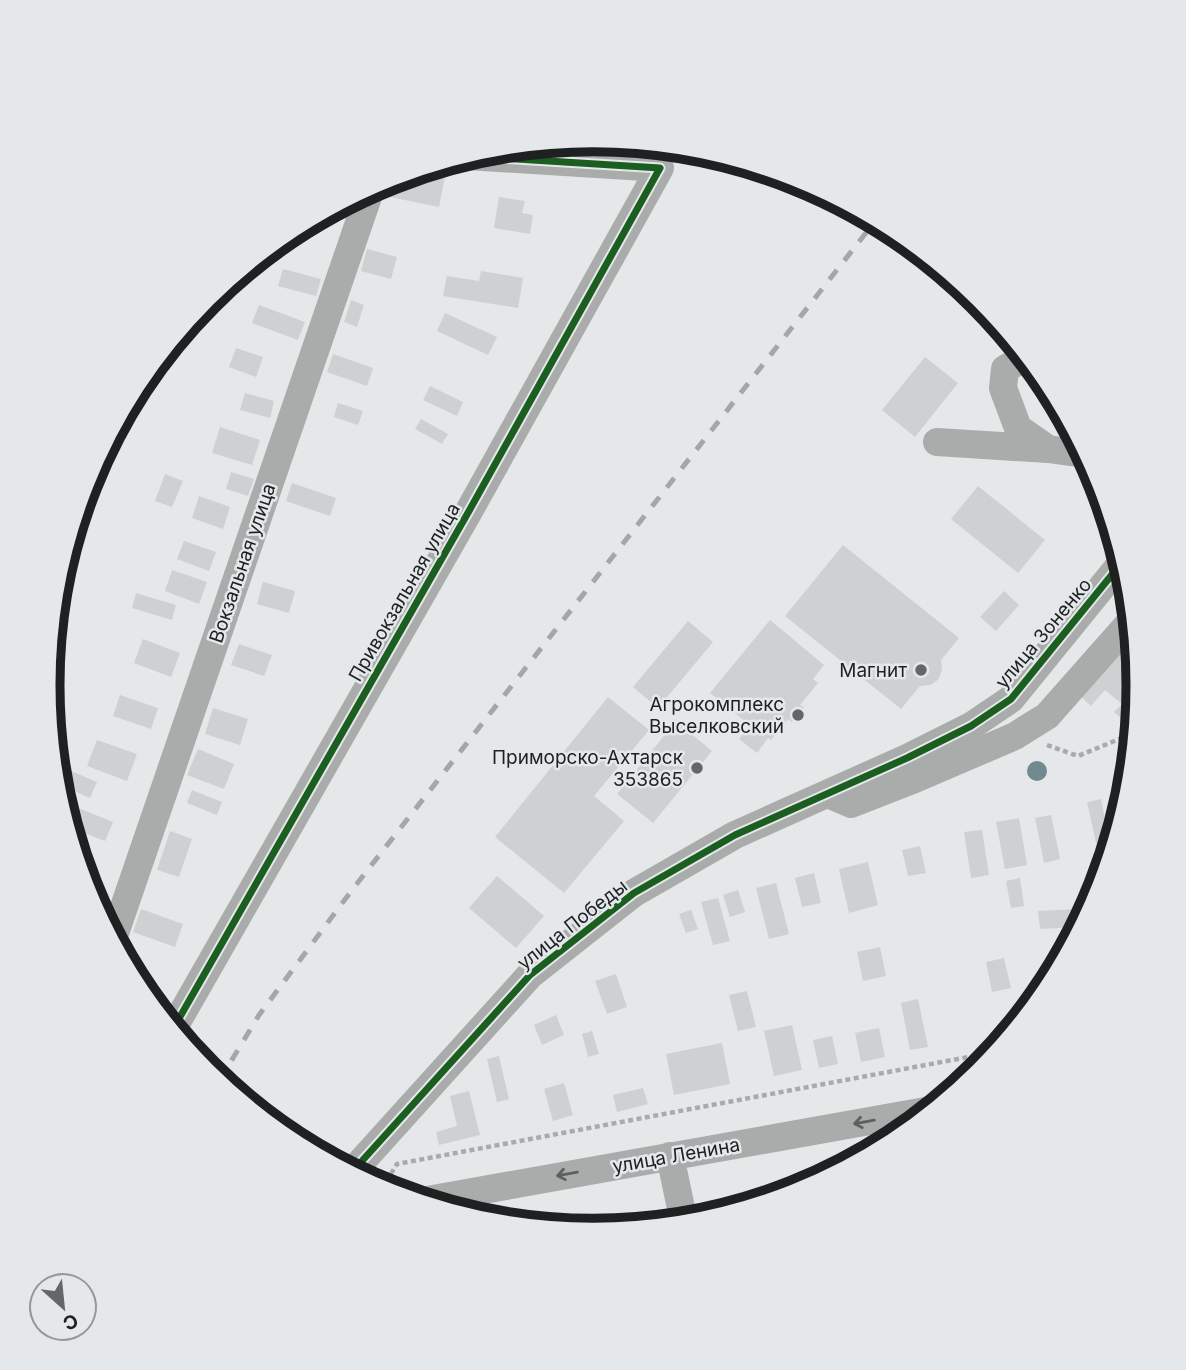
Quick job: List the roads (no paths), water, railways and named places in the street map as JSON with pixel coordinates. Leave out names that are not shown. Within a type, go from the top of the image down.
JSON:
[{"type":"street","name":"Привокзальная улица","points":[[178,1020],[462,523],[660,168],[508,159]]},
{"type":"street","name":"Вокзальная улица","points":[[118,926],[366,203]]},
{"type":"street","points":[[1017,362],[1005,369],[1003,387],[1018,428],[1048,449]]},
{"type":"street","points":[[937,442],[1073,452]]},
{"type":"street","name":"улица Зоненко","points":[[906,758],[971,726],[1011,699],[1114,572]]},
{"type":"street","points":[[828,793],[852,804],[1015,736],[1047,716],[1123,630]]},
{"type":"street","name":"улица Победы","points":[[359,1164],[530,975],[634,893],[735,835],[906,758]]},
{"type":"street","name":"улица Ленина","points":[[443,1196],[910,1114]]},
{"type":"street","points":[[670,1156],[682,1211]]},
{"type":"railway","points":[[225,1071],[259,1015],[352,890],[869,229]]},
{"type":"place","name":"Магнит","points":[[921,670]]},
{"type":"place","name":"Агрокомплекс Выселковский","points":[[798,715]]},
{"type":"place","name":"Приморско-Ахтарск 353865","points":[[697,768]]}]
